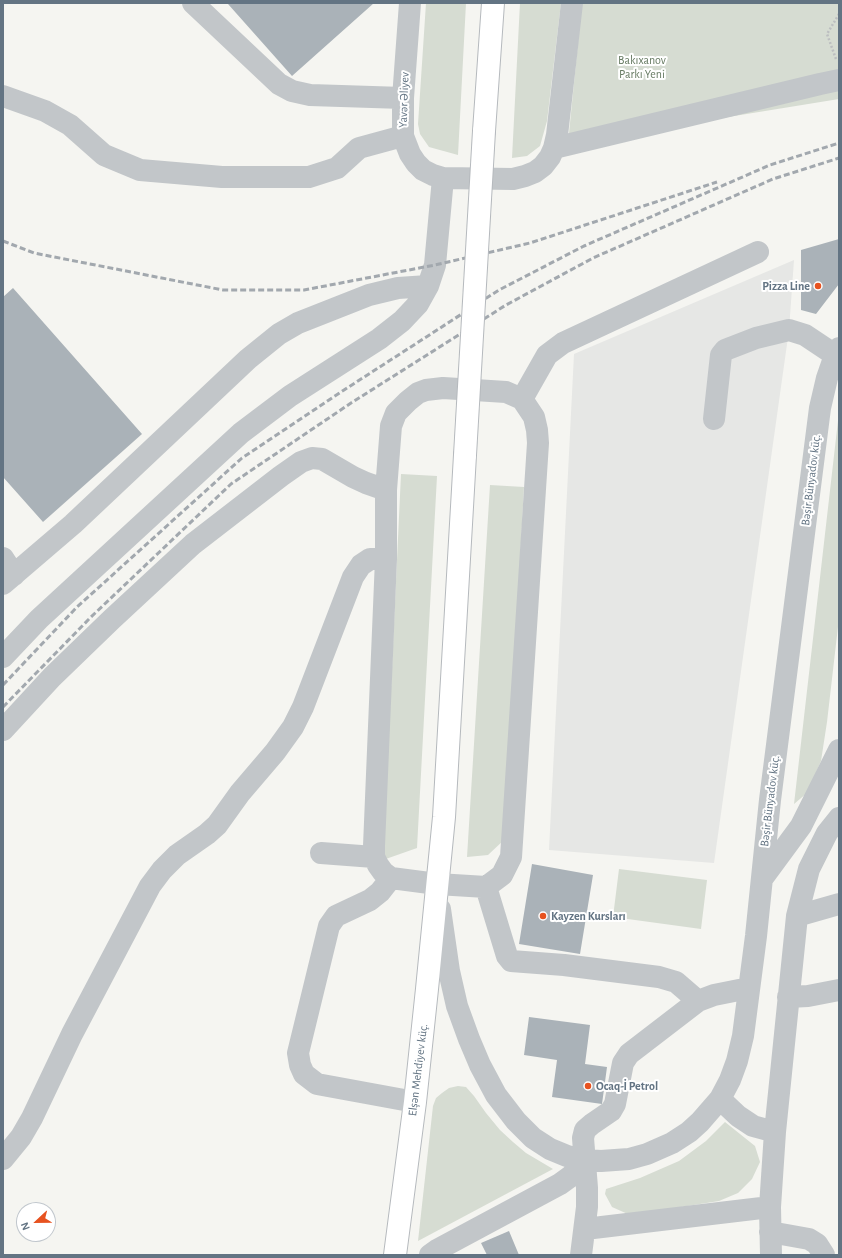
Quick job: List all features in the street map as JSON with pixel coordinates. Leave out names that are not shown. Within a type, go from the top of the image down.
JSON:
[{"type":"main road","name":"Elşən Mehdiyev küç.","points":[[394,1255],[427,989],[444,817],[492,3]]},
{"type":"street","points":[[193,3],[280,84],[292,91],[310,95],[403,98]]},
{"type":"street","name":"Yavər Əliyev","points":[[410,3],[403,98],[403,136],[410,154],[416,163],[423,170],[443,178]]},
{"type":"street","points":[[3,657],[39,618],[241,433],[290,396],[379,339],[402,321],[418,304],[428,286],[435,265],[443,178],[514,179],[535,172],[550,158],[557,135],[572,3]]},
{"type":"street","points":[[554,148],[820,84],[838,71]]},
{"type":"street","points":[[3,96],[45,111],[64,121],[104,155],[140,170],[222,177],[309,177],[337,168],[359,148],[403,136]]},
{"type":"street","points":[[522,399],[548,355],[562,343],[758,252]]},
{"type":"street","points":[[7,573],[73,524],[248,359],[279,334],[298,323],[369,295],[398,288],[428,286]]},
{"type":"street","points":[[714,419],[721,355],[726,350],[756,338],[788,330],[805,335],[837,351]]},
{"type":"street","name":"Bəşir Bünyadov küç.","points":[[437,884],[448,971],[456,1006],[480,1065],[496,1095],[516,1121],[533,1138],[550,1149],[567,1156],[585,1160],[601,1161],[629,1159],[647,1154],[672,1143],[689,1132],[720,1099],[730,1080],[737,1061],[743,1036],[770,800],[820,408],[827,378],[837,351]]},
{"type":"street","points":[[443,388],[506,392],[522,399],[534,417],[538,443],[511,857],[502,875],[486,887],[437,884],[391,878],[383,872],[374,857],[374,830],[386,559],[386,490],[391,426],[396,413],[418,393],[426,390],[443,388]]},
{"type":"street","points":[[3,730],[52,677],[193,544],[301,462],[312,458],[322,459],[353,477],[386,490]]},
{"type":"street","points":[[3,1159],[32,1118],[72,1034],[150,886],[162,870],[177,855],[208,834],[275,752],[293,727],[303,707],[353,577],[361,565],[370,559],[386,559]]},
{"type":"street","points":[[762,880],[802,826],[836,760]]},
{"type":"street","points":[[771,1255],[770,1207],[775,1132],[797,916],[809,869],[826,834],[839,818]]},
{"type":"street","points":[[322,853],[374,857]]},
{"type":"street","points":[[391,878],[380,892],[370,900],[336,916],[329,926],[298,1053],[300,1065],[304,1074],[316,1084],[414,1102]]},
{"type":"street","points":[[486,887],[507,956],[511,960],[659,977],[676,982],[698,1001]]},
{"type":"street","points":[[797,916],[839,904]]},
{"type":"street","points":[[581,1255],[587,1207],[583,1138],[585,1130],[610,1111],[614,1104],[623,1063],[629,1054],[698,1001],[714,994],[748,988]]},
{"type":"street","points":[[788,997],[808,996],[839,990]]},
{"type":"street","points":[[720,1099],[738,1116],[753,1126],[775,1132]]},
{"type":"street","points":[[430,1255],[560,1184],[571,1176],[585,1160]]},
{"type":"street","points":[[585,1229],[770,1207]]},
{"type":"street","points":[[770,1232],[809,1239],[817,1244],[824,1255]]},
{"type":"path","points":[[838,71],[827,34],[839,14]]},
{"type":"shaded area","points":[[794,260],[789,330],[714,863],[549,850],[574,354]]},
{"type":"green space","points":[[426,3],[466,3],[458,155],[429,147],[420,134],[418,124]]},
{"type":"green space","points":[[520,3],[561,3],[547,121],[540,146],[527,156],[512,158]]},
{"type":"green space","name":"Bakıxanov Parkı Yeni","points":[[582,3],[839,3],[839,99],[568,143]]},
{"type":"green space","points":[[839,412],[839,618],[821,761],[807,793],[794,804]]},
{"type":"green space","points":[[401,474],[437,476],[417,848],[383,860]]},
{"type":"green space","points":[[490,485],[524,487],[505,839],[488,855],[467,857]]},
{"type":"green space","points":[[619,869],[707,880],[701,929],[613,917]]},
{"type":"green space","points":[[458,1086],[466,1087],[500,1130],[513,1142],[526,1153],[553,1169],[418,1241],[433,1106],[436,1098],[442,1093],[449,1088]]},
{"type":"green space","points":[[725,1122],[755,1146],[760,1162],[752,1179],[738,1193],[719,1201],[630,1215],[612,1207],[605,1194],[606,1189],[640,1178],[679,1161],[706,1141]]},
{"type":"building","points":[[228,3],[374,3],[292,76]]},
{"type":"building","points":[[839,239],[839,284],[816,314],[801,310],[801,250]]},
{"type":"building","points":[[13,288],[142,434],[43,522],[3,477],[3,297]]},
{"type":"building","points":[[532,864],[593,875],[580,954],[519,944]]},
{"type":"building","points":[[529,1017],[590,1025],[585,1064],[607,1067],[602,1104],[552,1097],[557,1060],[524,1055]]},
{"type":"building","points":[[509,1231],[519,1255],[487,1255],[481,1243]]},
{"type":"railway","points":[[3,685],[77,607],[242,458],[344,390],[499,290],[584,246],[770,165],[839,143]]},
{"type":"railway","points":[[3,707],[91,617],[231,484],[351,403],[506,305],[593,258],[773,179],[839,158]]},
{"type":"railway","points":[[3,241],[34,253],[223,290],[304,290],[435,265],[530,243],[717,182]]},
{"type":"place","name":"Pizza Line","points":[[818,286]]},
{"type":"place","name":"Kayzen Kursları","points":[[543,916]]},
{"type":"place","name":"Ocaq-İ Petrol","points":[[588,1086]]}]
